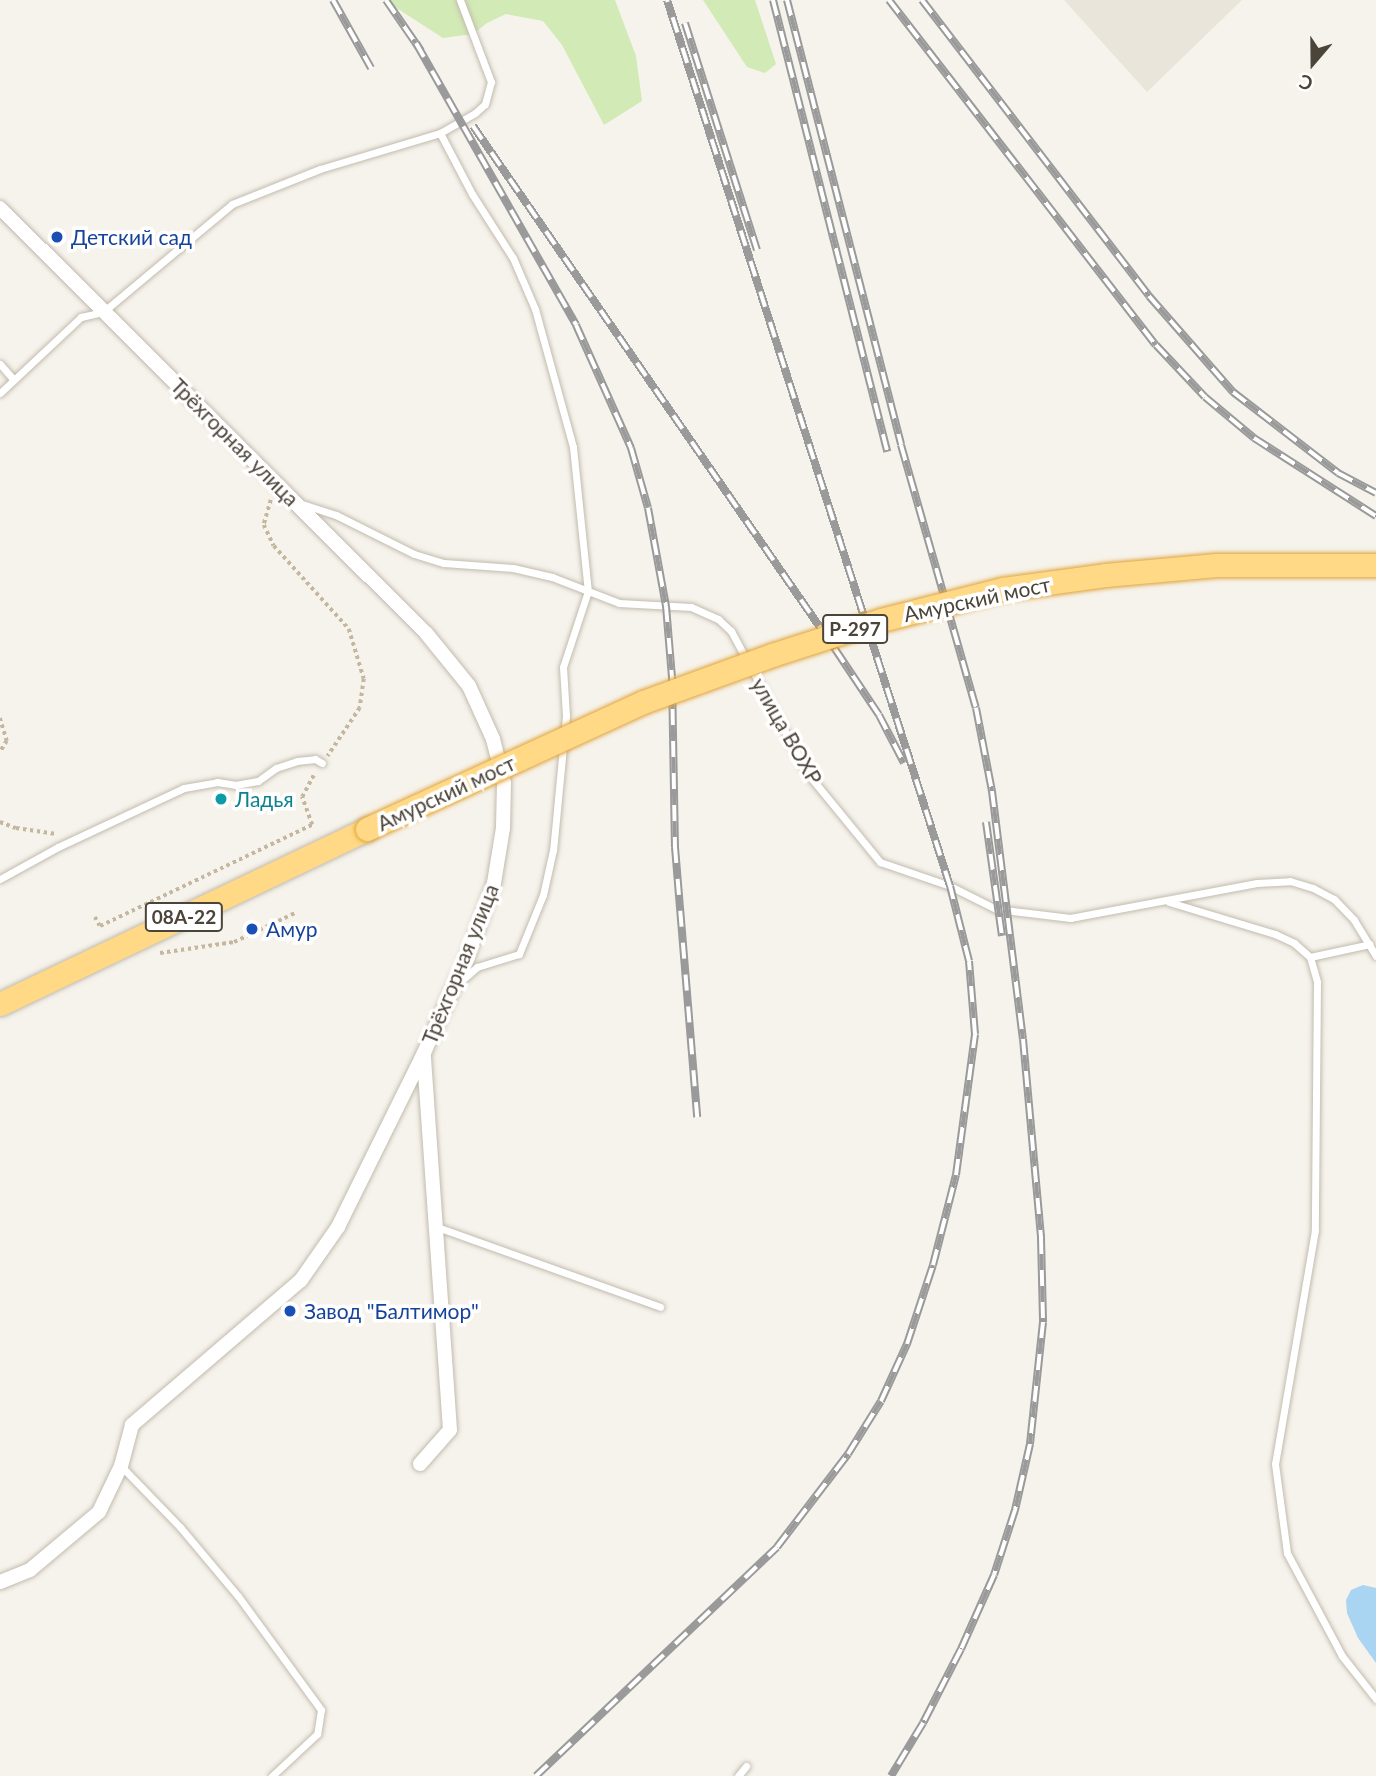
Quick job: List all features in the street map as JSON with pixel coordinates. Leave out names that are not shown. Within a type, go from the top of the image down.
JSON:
[{"type":"highway","name":"Амурский мост","points":[[367,829],[643,702],[772,655],[881,620],[1003,589],[1105,575],[1217,565],[1376,565]]},
{"type":"highway","name":"08А-22","points":[[0,1004],[367,829]]},
{"type":"street","name":"Трёхгорная улица","points":[[0,208],[426,633],[469,686],[493,739],[504,783],[501,839],[494,883],[424,1053],[338,1227],[315,1262],[292,1288],[132,1424],[121,1466],[99,1512],[30,1570],[0,1582]]},
{"type":"street","points":[[420,1464],[450,1430],[424,1053]]},
{"type":"lane","points":[[0,393],[81,317],[103,312],[232,204],[320,169],[440,133],[468,119],[485,104],[491,82],[460,0]]},
{"type":"lane","points":[[440,133],[472,194],[513,258],[535,309],[573,447],[588,591],[563,667],[566,716],[553,849],[544,895],[519,954],[477,967],[453,988]]},
{"type":"lane","points":[[0,364],[14,380]]},
{"type":"lane","name":"улица ВОХР","points":[[295,502],[335,514],[414,554],[444,563],[513,568],[552,577],[619,603],[691,607],[718,619],[731,631],[808,774],[880,862],[950,886],[996,909],[1070,918],[1168,902],[1256,883],[1290,881],[1313,888],[1334,899],[1354,920],[1376,956]]},
{"type":"lane","points":[[0,879],[184,788],[217,782],[235,785],[258,781],[275,768],[297,761],[315,759],[322,763]]},
{"type":"lane","points":[[1168,902],[1275,934],[1294,943],[1310,957],[1317,982],[1315,1230],[1275,1464],[1287,1553],[1342,1656],[1376,1699]]},
{"type":"lane","points":[[1310,957],[1370,944]]},
{"type":"lane","points":[[436,1227],[660,1307]]},
{"type":"lane","points":[[121,1466],[180,1527],[239,1596],[321,1710],[317,1734],[272,1776]]},
{"type":"lane","points":[[738,1776],[746,1766]]},
{"type":"path","points":[[95,917],[100,926],[312,825],[302,797],[308,782],[360,708],[364,679],[349,629],[274,546],[264,525],[269,502],[281,489]]},
{"type":"path","points":[[0,718],[7,741],[0,752]]},
{"type":"path","points":[[0,822],[16,828],[80,838]]},
{"type":"path","points":[[160,953],[234,942],[295,913]]},
{"type":"shaded area","points":[[1064,0],[1242,0],[1147,92]]},
{"type":"green space","points":[[384,0],[615,0],[636,56],[642,101],[604,125],[562,45],[543,21],[506,14],[487,23],[473,34],[443,38]]},
{"type":"green space","points":[[703,0],[755,0],[776,64],[765,73],[747,67]]},
{"type":"water","points":[[1363,1585],[1376,1588],[1376,1663],[1358,1638],[1347,1613],[1346,1600],[1351,1590]]},
{"type":"railway","points":[[333,0],[371,68]]},
{"type":"railway","points":[[386,0],[421,51]]},
{"type":"railway","points":[[536,1776],[777,1547],[848,1454],[881,1401],[907,1344],[933,1265],[956,1175],[975,1034],[969,961],[950,886],[667,0]]},
{"type":"railway","points":[[773,0],[887,452]]},
{"type":"railway","points":[[787,0],[901,445],[976,708],[992,791],[1023,1039],[1041,1238],[1043,1322],[1030,1444],[1015,1510],[994,1575],[961,1649],[923,1723],[891,1776]]},
{"type":"railway","points":[[889,0],[1156,345],[1205,397],[1254,438],[1376,516]]},
{"type":"railway","points":[[922,0],[1149,296],[1233,392],[1338,473],[1376,493]]},
{"type":"railway","points":[[685,23],[757,250]]},
{"type":"railway","points":[[416,43],[576,325],[631,448],[648,508],[666,606],[672,677],[675,847],[697,1117]]},
{"type":"railway","points":[[473,126],[835,649],[879,715],[904,763]]},
{"type":"railway","points":[[986,822],[1002,936]]},
{"type":"place","name":"Детский сад","points":[[57,237]]},
{"type":"place","name":"Ладья","points":[[221,799]]},
{"type":"place","name":"Амур","points":[[252,929]]},
{"type":"place","name":"Завод \"Балтимор\"","points":[[290,1311]]}]
